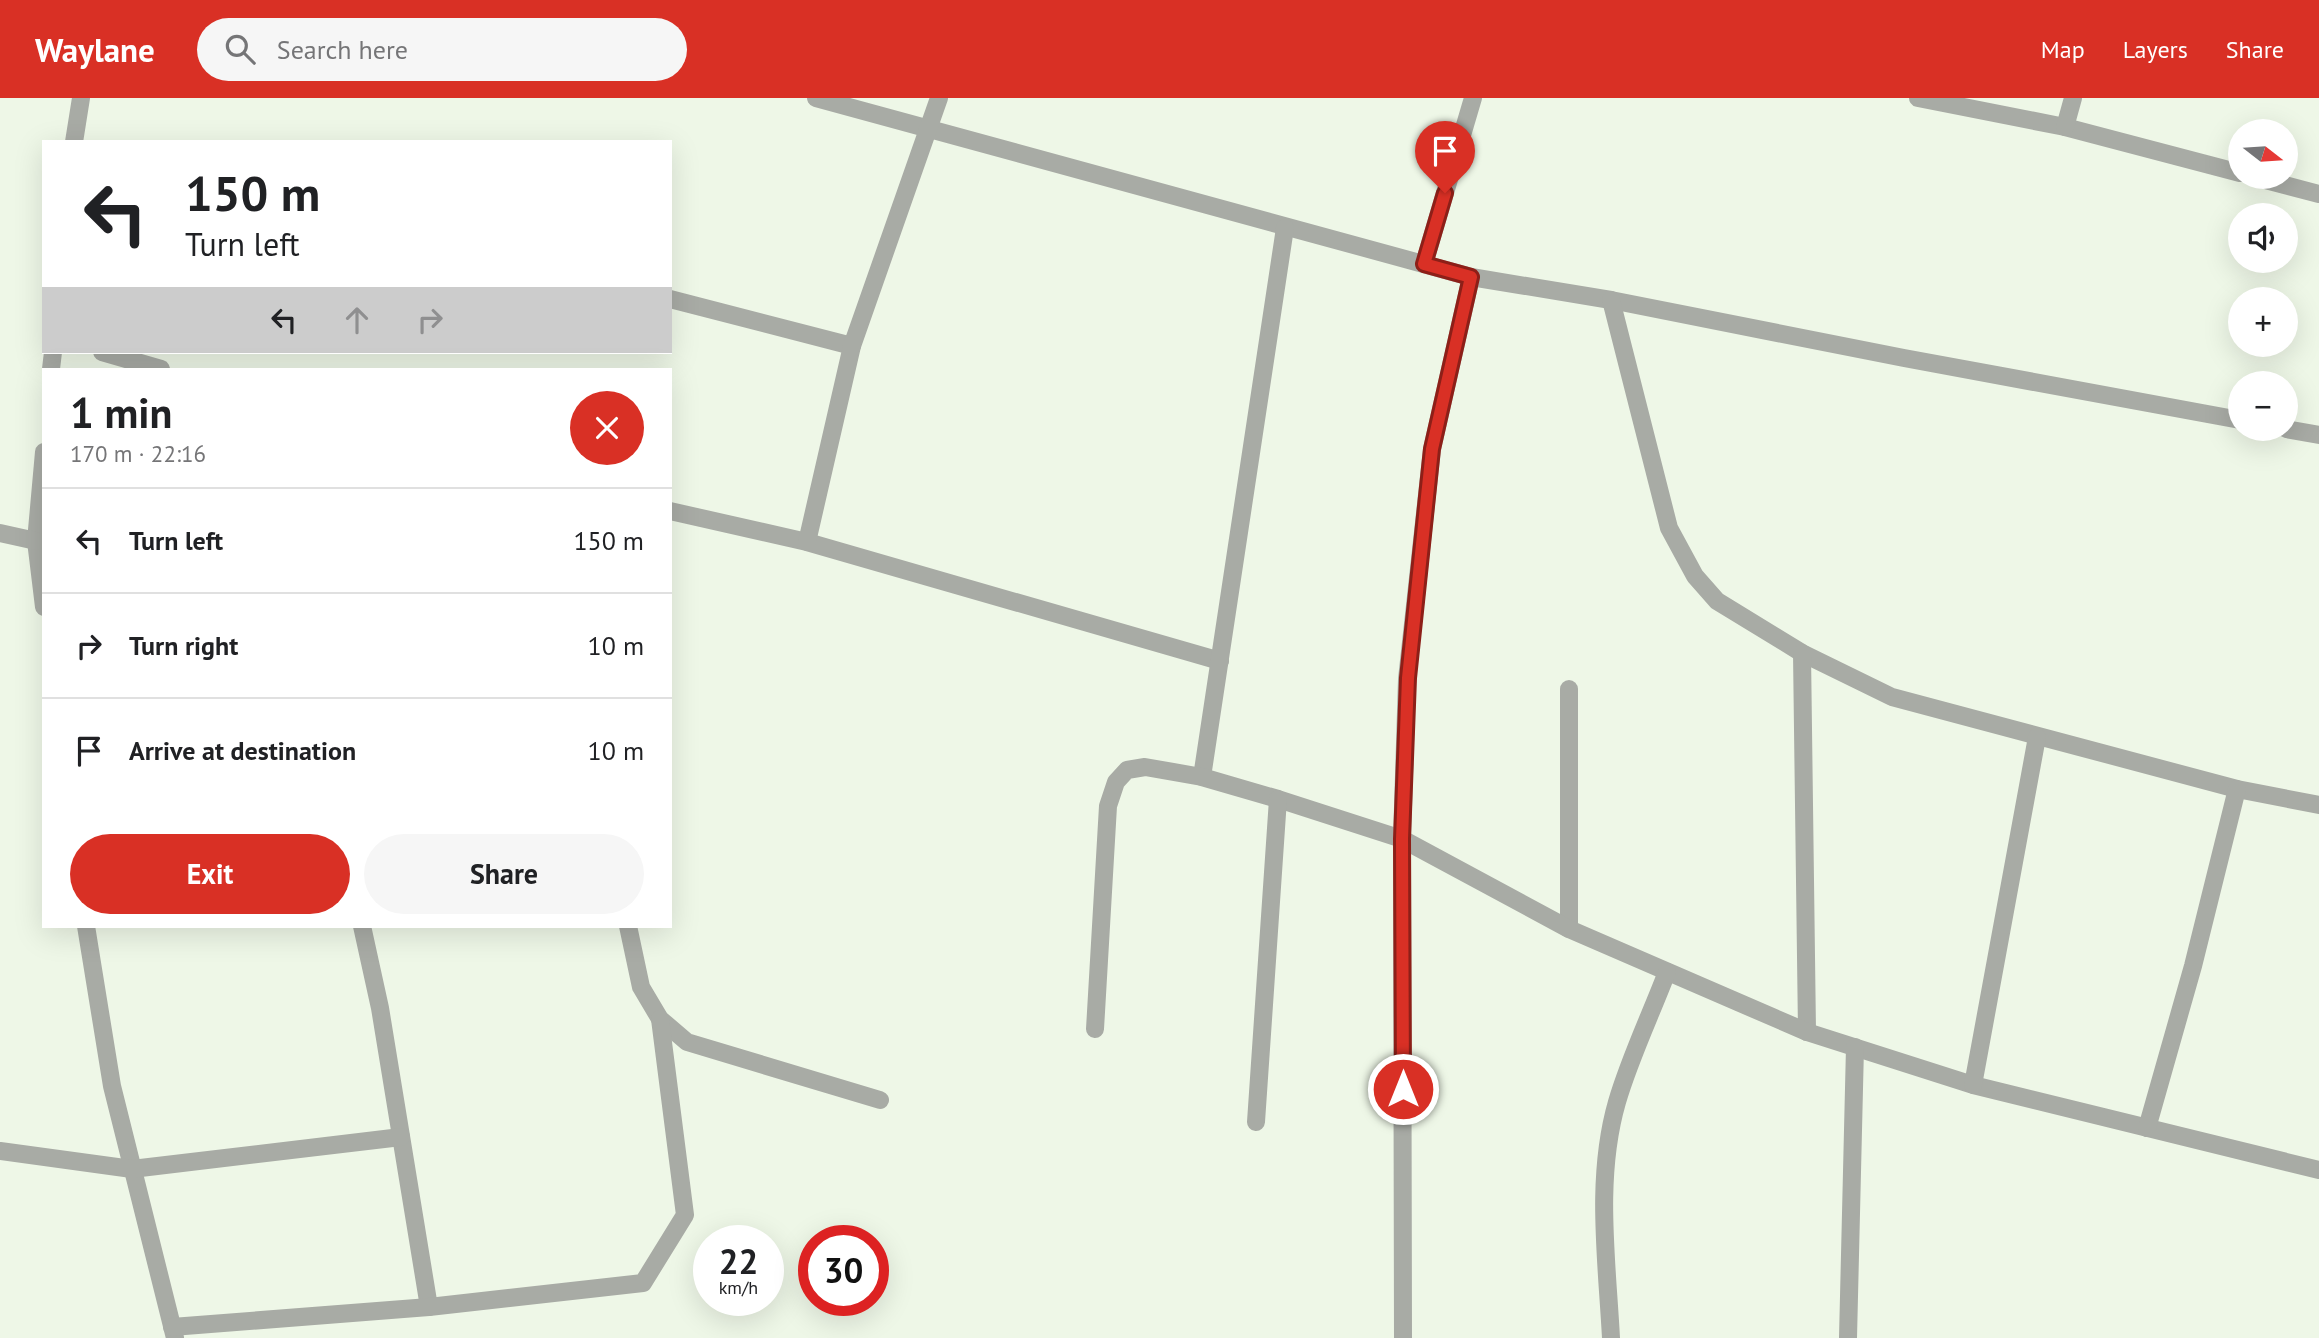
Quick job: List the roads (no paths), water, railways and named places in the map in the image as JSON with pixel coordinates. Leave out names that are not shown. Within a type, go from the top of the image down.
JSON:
[{"type":"street","points":[[74,140],[81,98]]},
{"type":"street","points":[[816,98],[1471,277],[1611,300],[2228,418]]},
{"type":"street","points":[[807,542],[852,346],[939,98]]},
{"type":"street","points":[[1424,264],[1474,98]]},
{"type":"street","points":[[1918,98],[2065,127],[2228,170]]},
{"type":"street","points":[[2065,127],[2073,98]]},
{"type":"street","points":[[2298,189],[2319,194]]},
{"type":"street","points":[[1202,777],[1285,228]]},
{"type":"street","points":[[1403,1338],[1402,839],[1408,678],[1432,449],[1471,277]]},
{"type":"street","points":[[672,300],[852,346]]},
{"type":"street","points":[[1611,300],[1669,528],[1695,576],[1717,601],[1802,653],[1892,697],[2237,789],[2319,805]]},
{"type":"street","points":[[109,354],[158,368]]},
{"type":"street","points":[[2298,431],[2319,435]]},
{"type":"street","points":[[42,474],[36,541],[42,590]]},
{"type":"street","points":[[672,511],[807,542],[1220,661]]},
{"type":"street","points":[[0,533],[36,541]]},
{"type":"street","points":[[1802,653],[1807,1032]]},
{"type":"street","points":[[1569,689],[1569,929]]},
{"type":"street","points":[[1973,1085],[2036,737]]},
{"type":"street","points":[[1096,1029],[1108,806],[1116,782],[1127,770],[1144,766],[1202,777],[1402,839],[1569,929],[1807,1032],[1973,1085],[2319,1170]]},
{"type":"street","points":[[2147,1128],[2193,966],[2237,789]]},
{"type":"street","points":[[1256,1122],[1278,799]]},
{"type":"street","points":[[86,928],[112,1086],[173,1333],[643,1283],[685,1215],[660,1019]]},
{"type":"street","points":[[362,928],[380,1008],[429,1307]]},
{"type":"street","points":[[628,928],[641,987],[660,1019],[687,1042],[880,1100]]},
{"type":"street","points":[[1611,1338],[1604,1191],[1609,1144],[1617,1103],[1667,972]]},
{"type":"street","points":[[1848,1338],[1855,1047]]},
{"type":"street","points":[[0,1151],[132,1169],[401,1137]]}]
